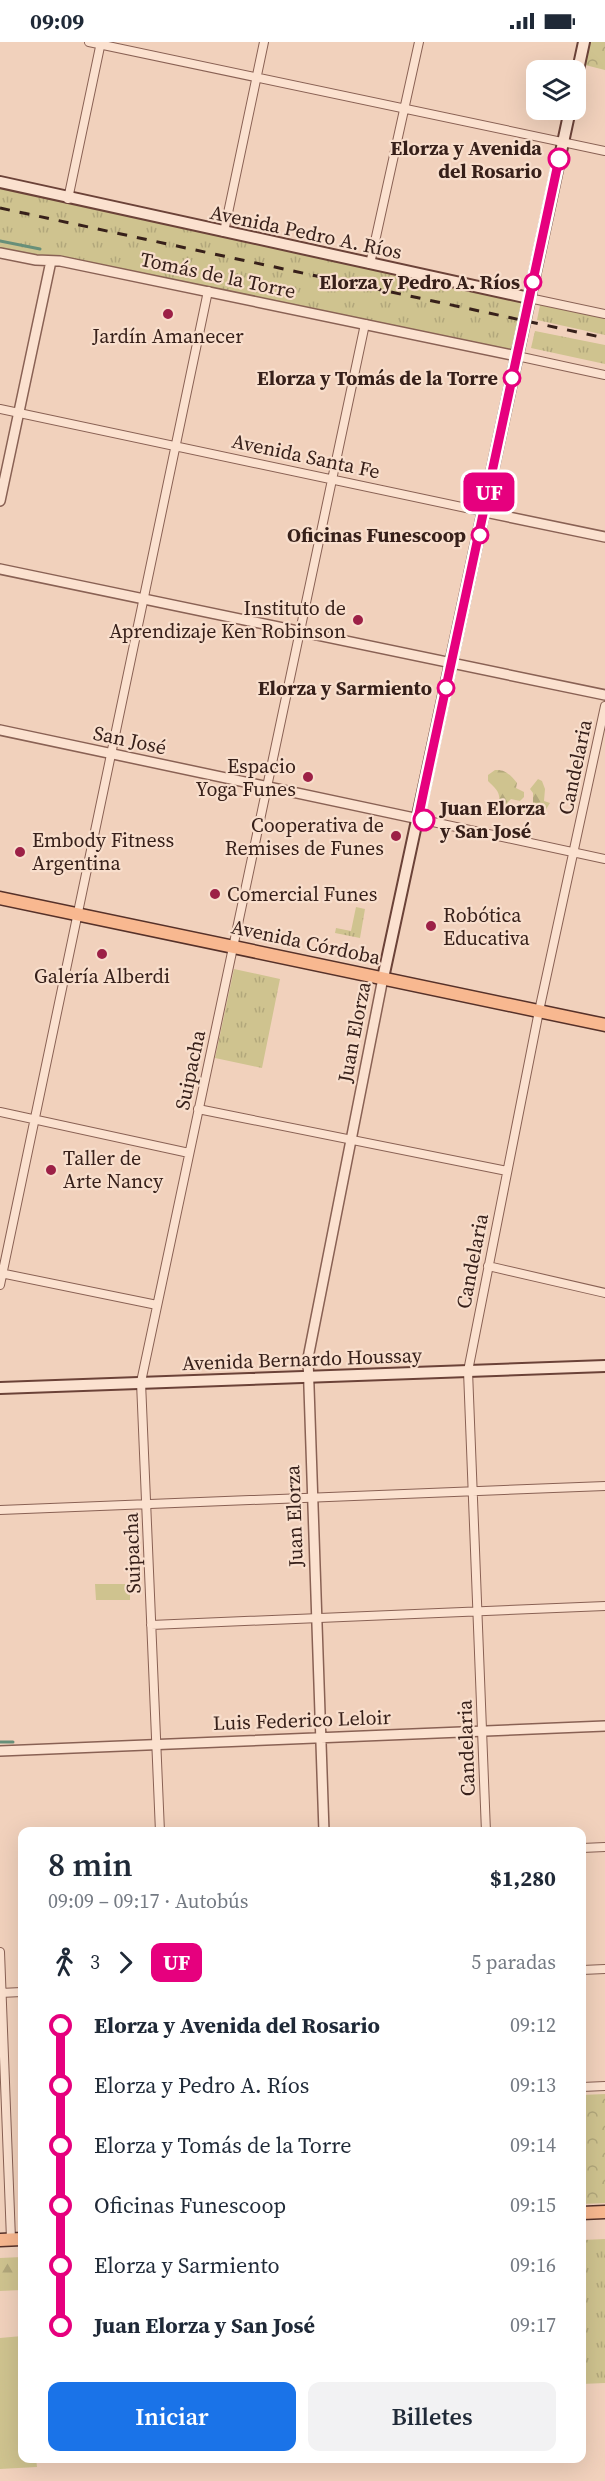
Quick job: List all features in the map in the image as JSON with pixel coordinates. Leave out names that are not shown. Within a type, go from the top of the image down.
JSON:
[{"type":"main road","points":[[580,60],[584,42]]},
{"type":"main road","name":"Juan Elorza","points":[[383,978],[568,120]]},
{"type":"main road","name":"Avenida Pedro A. Ríos","points":[[0,182],[68,199],[529,298]]},
{"type":"main road","name":"Avenida Córdoba","points":[[0,898],[605,1025]]},
{"type":"main road","name":"Avenida Bernardo Houssay","points":[[0,1388],[605,1366]]},
{"type":"main road","points":[[586,2213],[605,2212]]},
{"type":"street","points":[[89,42],[605,151]]},
{"type":"street","points":[[224,232],[264,42]]},
{"type":"street","points":[[370,264],[419,42]]},
{"type":"street","points":[[68,199],[101,43]]},
{"type":"street","name":"Tomás de la Torre","points":[[0,253],[208,291],[605,375]]},
{"type":"street","points":[[0,501],[51,261]]},
{"type":"street","points":[[0,1285],[208,291]]},
{"type":"street","name":"Avenida Pedro A. Ríos","points":[[529,298],[605,314]]},
{"type":"street","name":"Suipacha","points":[[160,1827],[141,1382],[365,324]]},
{"type":"street","name":"Avenida Santa Fe","points":[[0,409],[605,537]]},
{"type":"street","points":[[0,569],[605,695]]},
{"type":"street","name":"Candelaria","points":[[486,1827],[468,1371],[539,1011],[605,706]]},
{"type":"street","name":"San José","points":[[0,730],[605,859]]},
{"type":"street","name":"Juan Elorza","points":[[324,1827],[308,1358],[383,978]]},
{"type":"street","points":[[198,1109],[507,1171]]},
{"type":"street","points":[[0,1112],[189,1153]]},
{"type":"street","points":[[488,1266],[605,1293]]},
{"type":"street","points":[[1,1273],[158,1305]]},
{"type":"street","points":[[0,1509],[605,1486]]},
{"type":"street","points":[[152,1625],[605,1606]]},
{"type":"street","name":"Luis Federico Leloir","points":[[0,1751],[605,1726]]},
{"type":"street","points":[[586,1848],[605,1847]]},
{"type":"street","points":[[0,1952],[11,2239]]},
{"type":"street","points":[[586,1970],[605,1969]]},
{"type":"street","points":[[1,1993],[18,1992]]},
{"type":"street","points":[[586,2087],[605,2086]]},
{"type":"green space","points":[[590,42],[605,42],[605,70],[586,65]]},
{"type":"green space","points":[[0,182],[529,298],[517,356],[0,253]]},
{"type":"green space","points":[[540,305],[605,318],[605,335],[537,320]]},
{"type":"green space","points":[[535,331],[605,345],[605,364],[531,348]]},
{"type":"green space","points":[[495,770],[508,774],[517,783],[516,788],[524,792],[524,797],[520,801],[511,799],[507,803],[515,807],[533,803],[533,793],[530,789],[538,779],[542,781],[545,789],[544,801],[550,803],[545,811],[529,814],[504,811],[499,803],[498,793],[488,781],[488,775]]},
{"type":"green space","points":[[356,907],[365,909],[360,938],[335,933],[336,928],[351,931]]},
{"type":"green space","points":[[234,969],[280,979],[262,1068],[215,1058]]},
{"type":"green space","points":[[95,1584],[130,1584],[130,1600],[96,1600]]},
{"type":"green space","points":[[605,2094],[605,2203],[586,2204],[586,2095]]},
{"type":"green space","points":[[605,2239],[605,2383],[586,2384],[586,2240]]},
{"type":"green space","points":[[18,2257],[18,2290],[0,2291],[0,2258]]},
{"type":"green space","points":[[18,2336],[18,2463],[36,2463],[37,2467],[0,2469],[0,2338]]},
{"type":"waterway","points":[[0,241],[40,249]]},
{"type":"waterway","points":[[0,1742],[13,1742]]},
{"type":"railway","points":[[0,208],[605,338]]},
{"type":"bus line","name":"UF","points":[[424,820],[418,819],[559,159]]},
{"type":"place","name":"Elorza y Avenida del Rosario","points":[[559,159]]},
{"type":"place","name":"Elorza y Pedro A. Ríos","points":[[533,282]]},
{"type":"place","name":"Jardín Amanecer","points":[[168,314]]},
{"type":"place","name":"Elorza y Tomás de la Torre","points":[[512,378]]},
{"type":"place","name":"Oficinas Funescoop","points":[[480,535]]},
{"type":"place","name":"Instituto de Aprendizaje Ken Robinson","points":[[358,620]]},
{"type":"place","name":"Elorza y Sarmiento","points":[[446,688]]},
{"type":"place","name":"Espacio Yoga Funes","points":[[308,777]]},
{"type":"place","name":"Juan Elorza y San José","points":[[424,820]]},
{"type":"place","name":"Cooperativa de Remises de Funes","points":[[396,836]]},
{"type":"place","name":"Embody Fitness Argentina","points":[[20,852]]},
{"type":"place","name":"Comercial Funes","points":[[215,894]]},
{"type":"place","name":"Robótica Educativa","points":[[431,926]]},
{"type":"place","name":"Galería Alberdi","points":[[102,954]]},
{"type":"place","name":"Taller de Arte Nancy","points":[[51,1170]]}]
